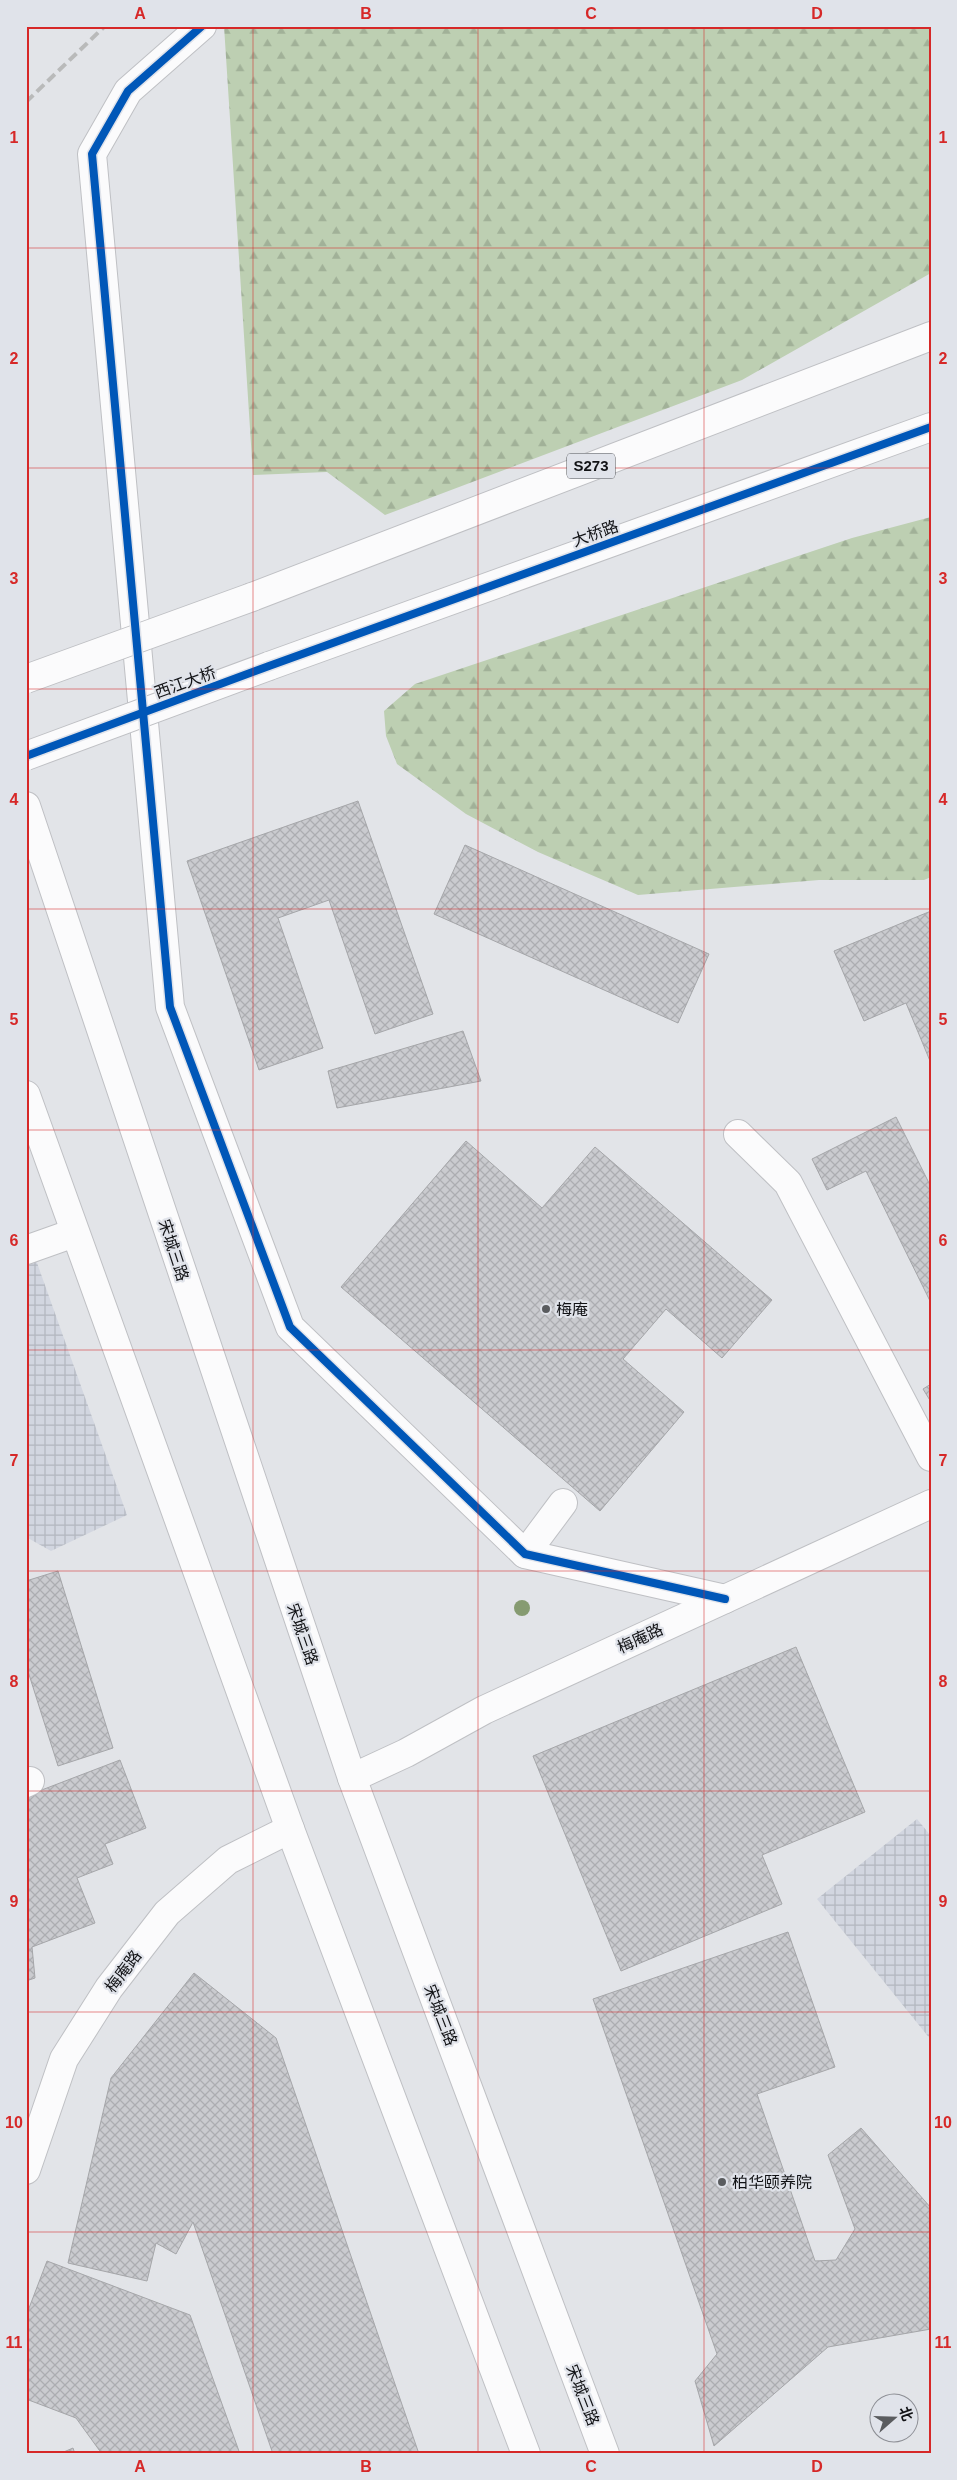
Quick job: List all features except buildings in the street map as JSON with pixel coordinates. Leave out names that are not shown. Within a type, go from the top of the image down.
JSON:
[{"type":"main road","points":[[202,26],[128,91],[92,154],[170,1007],[290,1327],[525,1554],[725,1599]]},
{"type":"main road","name":"S273","points":[[26,679],[252,597],[931,336]]},
{"type":"main road","name":"大桥路","points":[[269,666],[931,427]]},
{"type":"main road","name":"西江大桥","points":[[26,756],[269,666]]},
{"type":"main road","name":"宋城三路","points":[[26,806],[352,1778],[605,2454]]},
{"type":"main road","points":[[26,1095],[74,1233],[240,1684],[290,1829],[526,2454]]},
{"type":"main road","points":[[738,1134],[788,1183],[931,1457]]},
{"type":"main road","points":[[26,1250],[74,1233]]},
{"type":"main road","points":[[525,1554],[563,1503]]},
{"type":"main road","name":"梅庵路","points":[[352,1778],[406,1754],[484,1710],[931,1504]]},
{"type":"main road","name":"梅庵路","points":[[26,2170],[64,2060],[109,1988],[167,1913],[228,1860],[290,1829]]},
{"type":"shaded area","points":[[26,1232],[127,1515],[51,1551],[26,1537]]},
{"type":"shaded area","points":[[917,1819],[931,1836],[931,2040],[817,1899]]},
{"type":"green space","points":[[224,26],[931,26],[931,273],[742,380],[385,515],[327,472],[253,475]]},
{"type":"green space","points":[[931,517],[931,877],[924,880],[819,880],[638,895],[538,852],[466,814],[397,764],[386,736],[384,711],[415,684],[852,538]]},
{"type":"railway","points":[[26,102],[105,26]]},
{"type":"cycle path","points":[[202,26],[128,91],[92,154],[170,1007],[290,1327],[525,1554],[725,1599]]},
{"type":"cycle path","points":[[26,756],[269,666],[931,427]]},
{"type":"place","name":"梅庵","points":[[546,1309]]},
{"type":"place","name":"柏华颐养院","points":[[722,2182]]}]
